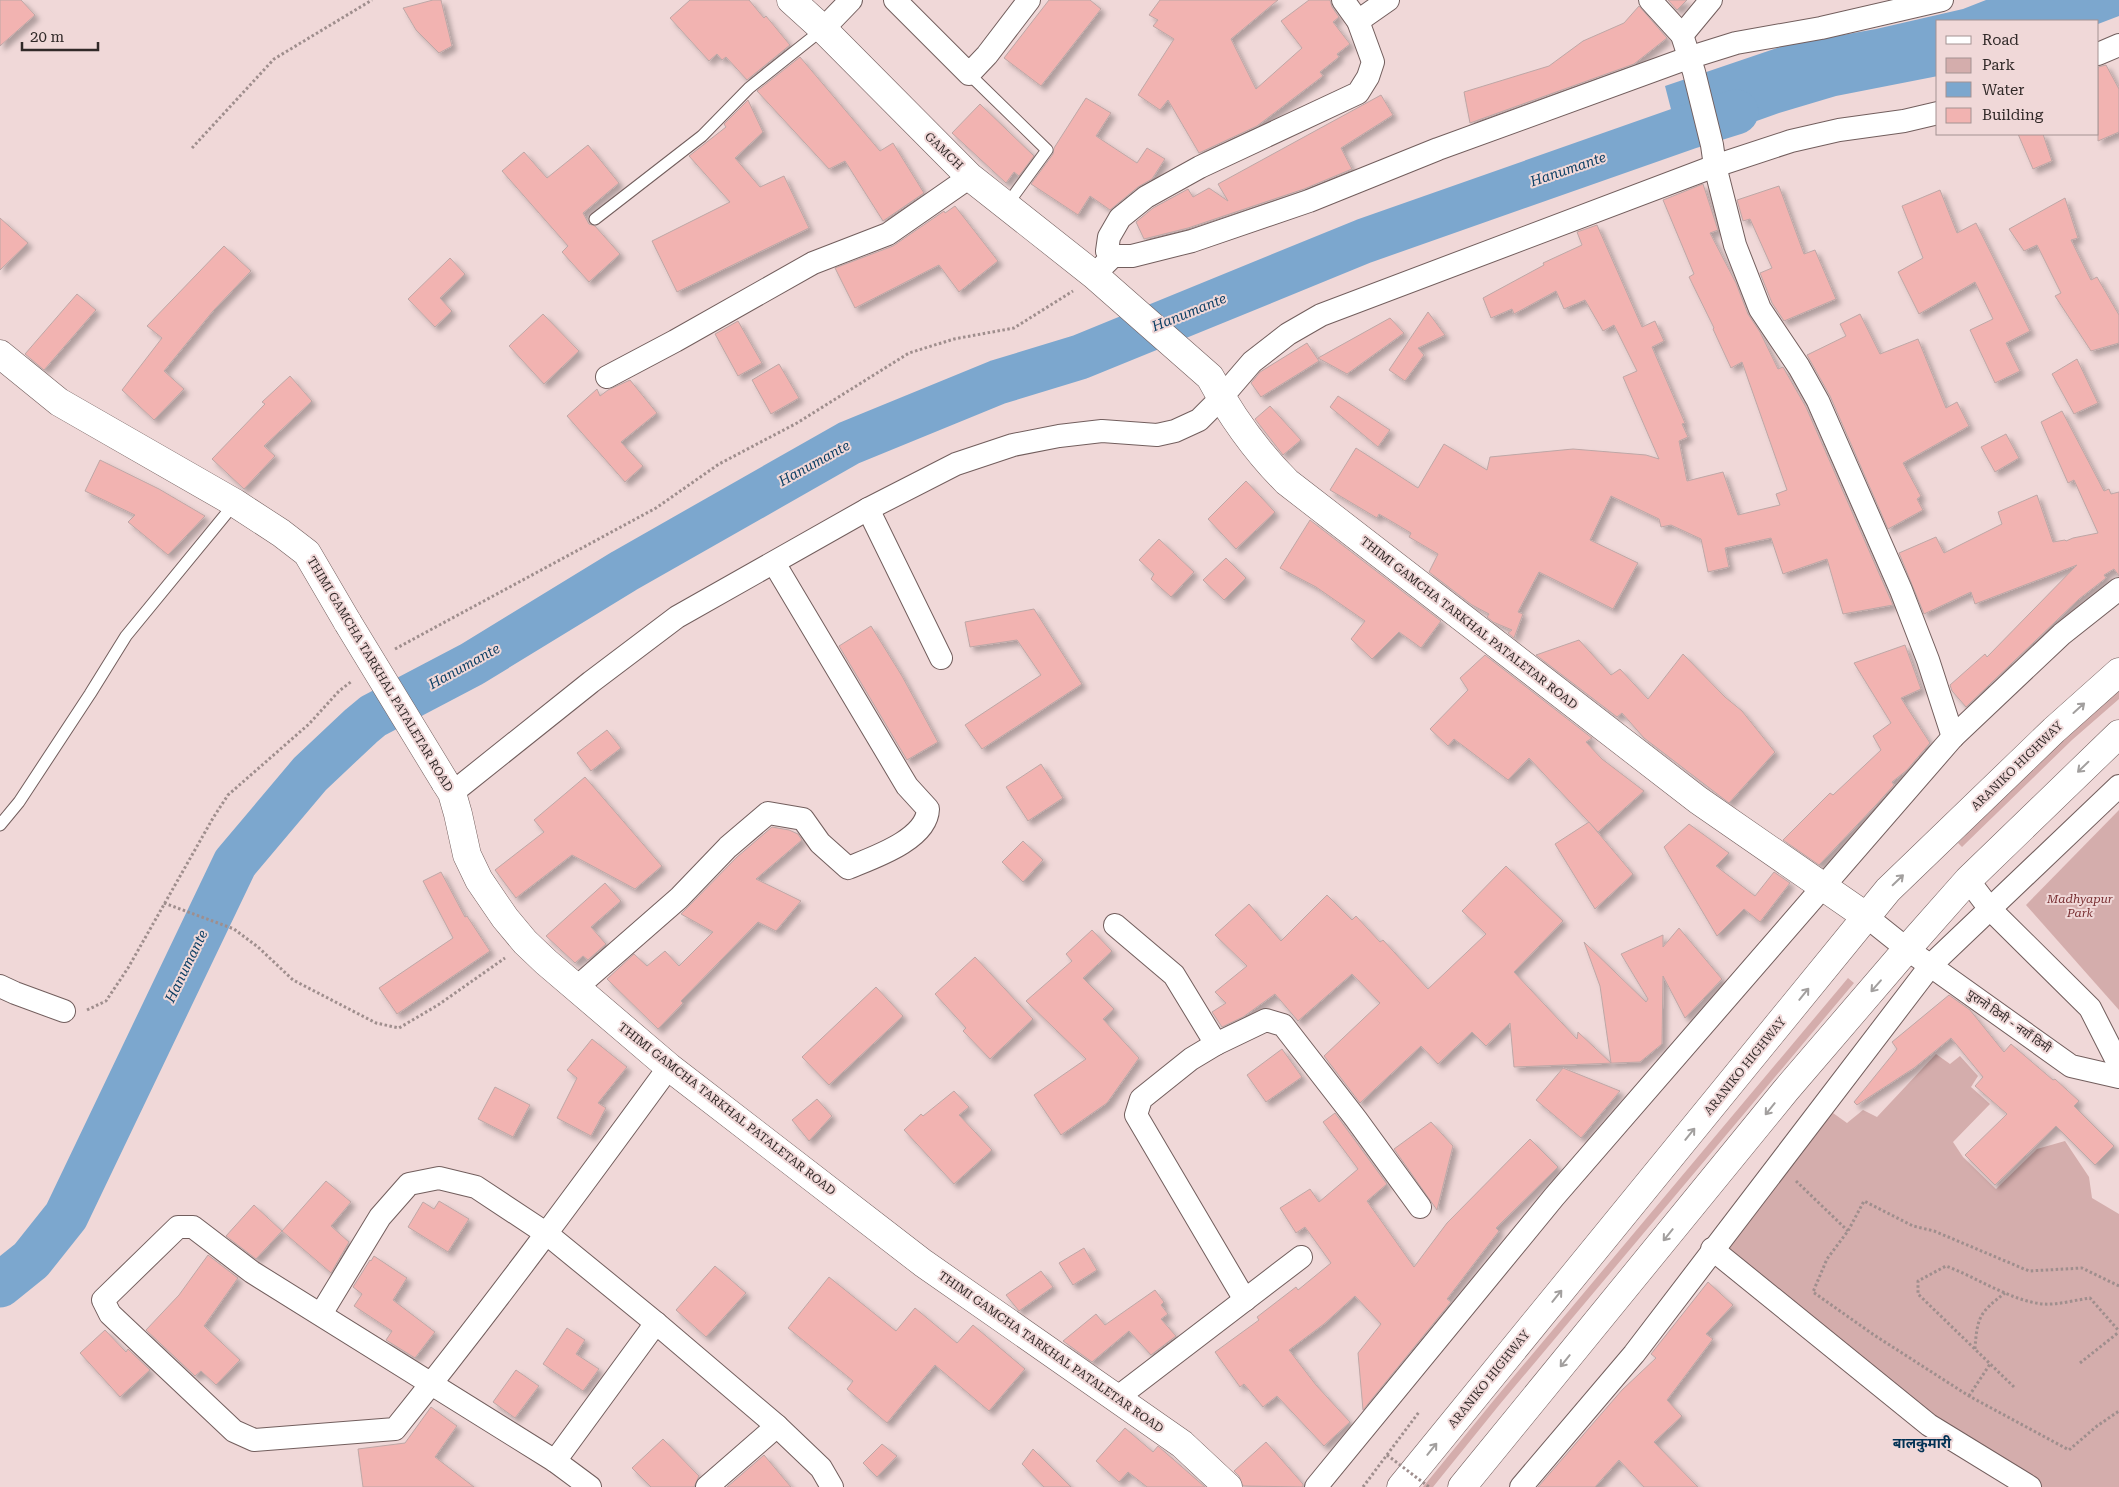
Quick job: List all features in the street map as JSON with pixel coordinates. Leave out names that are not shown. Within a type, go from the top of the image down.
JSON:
[{"type":"main road","name":"GAMCH","points":[[791,0],[823,29],[970,178],[1006,206],[1105,273]]},
{"type":"main road","name":"THIMI GAMCHA TARKHAL PATALETAR ROAD","points":[[1105,273],[1216,387],[1270,464],[1287,482],[1698,800],[1867,917]]},
{"type":"main road","name":"THIMI GAMCHA TARKHAL PATALETAR ROAD","points":[[0,354],[59,402],[235,503],[307,553],[448,788],[467,855],[479,880],[505,918],[525,942],[669,1067],[923,1263],[1182,1444],[1228,1487]]},
{"type":"main road","name":"ARANIKO HIGHWAY","points":[[1401,1487],[1888,890],[2054,730],[2119,672]]},
{"type":"main road","points":[[1462,1487],[1786,1090],[1907,949],[1968,880],[2119,734]]},
{"type":"street","points":[[823,29],[851,0]]},
{"type":"street","points":[[895,0],[969,74],[987,55],[1029,0]]},
{"type":"street","points":[[1105,273],[1108,237],[1120,218],[1146,197],[1200,167],[1358,93],[1368,77],[1373,62],[1358,21],[1343,0]]},
{"type":"street","points":[[1358,21],[1388,0]]},
{"type":"street","points":[[1650,0],[1682,35],[1735,244],[1760,310],[1799,367],[1818,401],[1901,590],[1928,660],[1954,737]]},
{"type":"street","points":[[1682,35],[1711,0]]},
{"type":"street","points":[[1105,273],[1132,256],[1192,241],[1310,202],[1438,149],[1691,65],[1736,43],[1821,28],[1942,0]]},
{"type":"street","points":[[2099,54],[2119,45]]},
{"type":"street","points":[[448,788],[677,617],[868,509],[956,464],[1013,445],[1058,436],[1102,431],[1157,435],[1175,431],[1199,420],[1216,387],[1288,334],[1321,315],[1713,155],[1839,130],[1904,121],[1936,113]]},
{"type":"street","points":[[607,377],[676,341],[813,262],[888,234],[970,178]]},
{"type":"street","points":[[868,509],[941,658]]},
{"type":"street","points":[[576,988],[679,898],[728,847],[768,812],[803,819],[820,843],[848,868],[896,848],[924,824],[928,809],[907,786],[774,563]]},
{"type":"street","points":[[1316,1487],[1554,1197],[1954,737],[2062,634],[2119,589]]},
{"type":"street","points":[[1521,1487],[1634,1354],[1712,1249],[1931,966],[2119,786]]},
{"type":"street","points":[[1968,880],[1990,909],[2090,1008],[2119,1066]]},
{"type":"street","name":"पुरानो ठिमी - नयाँ ठिमी","points":[[1867,917],[1907,949],[2071,1066],[2119,1078]]},
{"type":"street","points":[[1115,925],[1174,975],[1216,1044]]},
{"type":"street","points":[[0,986],[64,1010]]},
{"type":"street","points":[[1245,1300],[1136,1115],[1141,1099],[1191,1059],[1216,1044],[1266,1020],[1283,1025],[1356,1119],[1420,1207]]},
{"type":"street","points":[[590,1487],[555,1461],[432,1383],[252,1272],[193,1227],[178,1227],[104,1300],[110,1314],[234,1431],[254,1440],[395,1429],[432,1383],[547,1234],[669,1067]]},
{"type":"street","points":[[321,1314],[380,1217],[409,1184],[439,1178],[476,1187],[547,1234],[656,1323],[777,1426],[821,1468],[832,1487]]},
{"type":"street","points":[[1712,1249],[1929,1425],[2030,1487]]},
{"type":"street","points":[[1118,1398],[1301,1257]]},
{"type":"street","points":[[555,1461],[656,1323]]},
{"type":"street","points":[[707,1487],[777,1426]]},
{"type":"lane","points":[[595,219],[702,136],[749,88],[823,29]]},
{"type":"lane","points":[[969,74],[1047,150],[1006,206]]},
{"type":"lane","points":[[0,825],[19,802],[126,636],[235,503]]},
{"type":"path","points":[[192,148],[274,59],[372,0]]},
{"type":"path","points":[[394,650],[569,553],[656,508],[719,464],[797,423],[909,353],[954,339],[1014,328],[1059,301]]},
{"type":"path","points":[[64,1010],[88,1010],[106,1001],[128,968],[228,795],[309,724],[339,691],[355,679]]},
{"type":"path","points":[[164,904],[175,906],[234,929],[258,947],[293,980],[376,1023],[399,1028],[482,976],[525,942]]},
{"type":"path","points":[[1778,1164],[1848,1231]]},
{"type":"path","points":[[2119,1286],[2082,1268],[2029,1271],[1934,1231],[1913,1226],[1864,1202],[1848,1231],[1827,1259],[1813,1292],[1874,1335],[1969,1396],[2069,1450],[2097,1426],[2119,1412]]},
{"type":"path","points":[[2014,1387],[1918,1294],[1918,1281],[1946,1266],[1970,1275],[2005,1293],[2044,1304],[2090,1298],[2119,1331],[2080,1363]]},
{"type":"path","points":[[1975,1349],[1977,1325],[1985,1308],[2005,1293]]},
{"type":"path","points":[[1969,1396],[1990,1364]]},
{"type":"path","points":[[1363,1487],[1419,1412]]},
{"type":"path","points":[[1387,1455],[1429,1487]]},
{"type":"green space","points":[[2119,690],[2119,699],[2072,740],[1962,847],[1958,843],[2067,735]]},
{"type":"green space","name":"Madhyapur Park","points":[[2119,810],[2119,1010],[2026,905]]},
{"type":"green space","points":[[1848,978],[1854,983],[1500,1404],[1433,1487],[1423,1487],[1494,1400]]},
{"type":"green space","points":[[1936,1054],[1950,1064],[1960,1056],[1978,1076],[1971,1087],[1990,1104],[1953,1142],[1963,1157],[1996,1189],[2037,1149],[2065,1141],[2089,1177],[2092,1198],[2119,1214],[2119,1487],[2037,1487],[1936,1419],[1722,1251],[1778,1165],[1833,1113],[1847,1123],[1863,1110],[1877,1117]]},
{"type":"water","points":[[1986,0],[2119,0],[2119,16],[2099,24],[2099,20],[1936,20],[1936,76],[1836,96],[1779,113],[1681,148],[1665,86],[1786,45],[1876,29],[1963,9]]},
{"type":"building","points":[[0,0],[21,0],[35,15],[0,46]]},
{"type":"building","points":[[433,0],[441,0],[452,46],[439,53],[416,30],[403,8]]},
{"type":"building","points":[[690,0],[749,0],[764,18],[766,16],[790,45],[747,80],[726,57],[722,60],[717,54],[709,61],[670,18]]},
{"type":"building","points":[[1049,0],[1090,0],[1101,9],[1041,86],[1004,58]]},
{"type":"building","points":[[1160,0],[1278,0],[1231,39],[1256,89],[1302,48],[1281,21],[1309,0],[1330,0],[1332,7],[1339,17],[1333,22],[1350,44],[1337,54],[1339,57],[1320,72],[1323,76],[1257,126],[1199,153],[1168,100],[1160,110],[1138,95],[1174,39],[1153,26],[1158,20],[1149,15]]},
{"type":"building","points":[[1668,0],[1687,0],[1677,10]]},
{"type":"building","points":[[1639,6],[1667,38],[1634,64],[1470,123],[1464,92],[1549,66],[1583,41],[1624,23]]},
{"type":"building","points":[[800,57],[880,151],[893,143],[924,193],[883,221],[845,161],[829,169],[757,91]]},
{"type":"building","points":[[2106,65],[2119,89],[2119,132],[2098,141],[2099,135],[2099,67]]},
{"type":"building","points":[[1381,95],[1393,115],[1341,148],[1352,169],[1304,189],[1188,228],[1144,239],[1136,222],[1153,208],[1188,189],[1193,197],[1209,188],[1228,201],[1218,184]]},
{"type":"building","points":[[1086,98],[1111,113],[1096,136],[1137,163],[1147,148],[1165,159],[1152,179],[1138,187],[1110,210],[1090,196],[1078,215],[1031,184],[1053,154],[1054,148]]},
{"type":"building","points":[[748,100],[763,132],[735,158],[760,187],[784,176],[809,228],[677,292],[652,241],[730,202],[689,156],[726,127],[724,124]]},
{"type":"building","points":[[980,104],[1034,156],[1019,176],[1014,172],[1006,183],[952,133]]},
{"type":"building","points":[[2018,135],[2043,135],[2052,161],[2033,169]]},
{"type":"building","points":[[588,145],[619,183],[583,213],[589,224],[595,226],[620,254],[589,282],[562,252],[568,246],[502,171],[524,152],[547,178]]},
{"type":"building","points":[[1703,184],[1718,230],[1710,233],[1736,283],[1748,314],[1760,332],[1778,369],[1783,367],[1806,407],[1893,605],[1843,614],[1827,559],[1783,574],[1771,538],[1725,548],[1729,567],[1708,572],[1701,539],[1671,525],[1661,527],[1659,519],[1611,496],[1590,540],[1638,563],[1613,609],[1539,572],[1518,612],[1523,614],[1514,638],[1508,633],[1512,630],[1493,622],[1487,617],[1489,614],[1472,605],[1429,572],[1438,554],[1409,537],[1411,533],[1379,514],[1377,518],[1330,490],[1356,448],[1418,488],[1444,444],[1487,470],[1490,457],[1573,449],[1646,455],[1659,459],[1623,377],[1637,371],[1614,325],[1603,331],[1585,300],[1564,309],[1556,291],[1514,314],[1512,309],[1491,318],[1483,298],[1544,265],[1543,263],[1582,245],[1577,232],[1597,225],[1642,327],[1655,321],[1664,341],[1652,347],[1685,423],[1682,424],[1688,437],[1679,441],[1687,481],[1723,472],[1738,515],[1780,505],[1776,494],[1787,490],[1742,362],[1731,368],[1689,277],[1694,274],[1663,200]]},
{"type":"building","points":[[1779,186],[1804,254],[1815,250],[1836,299],[1784,321],[1772,303],[1760,273],[1772,268],[1750,219],[1743,221],[1737,200]]},
{"type":"building","points":[[1940,190],[1957,233],[1976,223],[2030,331],[2006,343],[2020,371],[1995,383],[1970,330],[1993,319],[1975,282],[1919,314],[1898,272],[1923,258],[1902,206]]},
{"type":"building","points":[[2065,198],[2078,238],[2071,240],[2091,280],[2097,277],[2119,315],[2119,343],[2091,351],[2055,296],[2061,293],[2037,245],[2024,251],[2009,229]]},
{"type":"building","points":[[955,206],[998,261],[959,292],[939,265],[855,308],[835,268],[893,246],[944,211],[945,213]]},
{"type":"building","points":[[0,218],[28,243],[0,270]]},
{"type":"building","points":[[224,246],[251,271],[213,311],[164,371],[184,389],[154,420],[122,390],[162,338],[147,326]]},
{"type":"building","points":[[450,258],[465,274],[440,298],[452,311],[435,327],[408,299]]},
{"type":"building","points":[[77,294],[96,310],[44,370],[25,354]]},
{"type":"building","points":[[1428,312],[1445,335],[1418,348],[1424,355],[1405,381],[1389,370]]},
{"type":"building","points":[[543,314],[579,351],[544,384],[509,346]]},
{"type":"building","points":[[1860,314],[1880,354],[1918,339],[1946,408],[1957,402],[1969,426],[1903,463],[1921,496],[1917,499],[1923,510],[1888,529],[1830,396],[1807,355],[1846,336],[1840,324]]},
{"type":"building","points":[[1390,318],[1404,333],[1347,374],[1318,358]]},
{"type":"building","points":[[738,321],[762,363],[738,376],[715,334]]},
{"type":"building","points":[[1307,343],[1319,361],[1261,397],[1251,383],[1260,372]]},
{"type":"building","points":[[2077,359],[2098,403],[2074,414],[2052,374]]},
{"type":"building","points":[[779,364],[799,398],[771,414],[752,380]]},
{"type":"building","points":[[290,376],[312,401],[264,446],[275,456],[244,489],[212,459],[265,404],[262,402]]},
{"type":"building","points":[[630,380],[657,413],[621,442],[643,466],[625,482],[567,416],[597,389],[600,396],[608,390]]},
{"type":"building","points":[[1338,396],[1390,430],[1378,447],[1330,407]]},
{"type":"building","points":[[1270,406],[1301,440],[1283,455],[1255,419]]},
{"type":"building","points":[[2062,411],[2104,491],[2109,489],[2111,494],[2119,492],[2119,576],[2114,569],[2104,575],[2106,578],[2079,599],[1966,707],[1952,691],[1950,685],[1985,654],[1987,657],[2077,565],[1975,604],[1971,592],[1924,614],[1899,553],[1936,537],[1944,553],[2002,524],[1998,512],[2037,495],[2053,542],[2066,541],[2098,533],[2074,480],[2068,483],[2041,422]]},
{"type":"building","points":[[2006,434],[2019,458],[1995,472],[1981,447]]},
{"type":"building","points":[[100,460],[159,489],[205,516],[168,555],[128,522],[135,515],[85,491]]},
{"type":"building","points":[[1246,481],[1275,512],[1236,549],[1208,519]]},
{"type":"building","points":[[1310,520],[1441,621],[1421,648],[1399,632],[1372,659],[1351,639],[1365,621],[1316,587],[1280,568]]},
{"type":"building","points":[[1159,539],[1194,572],[1171,597],[1151,579],[1154,574],[1139,560]]},
{"type":"building","points":[[1226,558],[1246,578],[1224,600],[1203,580]]},
{"type":"building","points":[[1034,609],[1082,684],[982,749],[965,725],[1041,675],[1017,640],[970,647],[965,622]]},
{"type":"building","points":[[871,626],[902,676],[938,742],[907,760],[839,646]]},
{"type":"building","points":[[1579,640],[1611,675],[1620,669],[1648,699],[1683,654],[1725,697],[1742,711],[1775,752],[1729,803],[1644,738],[1622,713],[1617,717],[1536,655]]},
{"type":"building","points":[[1905,645],[1921,689],[1901,698],[1930,743],[1907,770],[1892,782],[1894,785],[1819,865],[1783,840],[1830,793],[1833,795],[1881,750],[1873,736],[1891,723],[1854,663]]},
{"type":"building","points":[[1485,655],[1592,738],[1586,742],[1602,759],[1644,791],[1598,832],[1529,758],[1508,780],[1454,739],[1448,746],[1430,729],[1468,690],[1460,678]]},
{"type":"building","points":[[607,730],[621,748],[591,771],[577,753]]},
{"type":"building","points":[[1041,764],[1063,798],[1028,821],[1006,787]]},
{"type":"building","points":[[585,777],[662,866],[635,889],[572,855],[516,898],[495,870],[544,832],[534,820]]},
{"type":"building","points":[[1589,822],[1633,874],[1595,909],[1555,844]]},
{"type":"building","points":[[1689,824],[1729,853],[1716,866],[1755,896],[1774,872],[1790,883],[1760,922],[1744,909],[1717,936],[1664,847]]},
{"type":"building","points":[[772,827],[789,830],[798,834],[802,840],[756,879],[801,901],[776,931],[758,922],[681,1001],[683,1003],[658,1029],[607,979],[634,954],[647,966],[665,951],[679,966],[713,932],[681,914],[737,857]]},
{"type":"building","points":[[1023,841],[1043,860],[1023,882],[1002,862]]},
{"type":"building","points":[[1506,866],[1563,921],[1514,972],[1577,1039],[1578,1032],[1611,1063],[1600,986],[1584,942],[1646,1002],[1648,999],[1621,954],[1663,935],[1663,947],[1679,928],[1722,979],[1685,1018],[1663,976],[1662,1044],[1640,1062],[1514,1067],[1510,1023],[1486,1046],[1472,1032],[1438,1064],[1421,1046],[1360,1103],[1324,1056],[1380,1003],[1352,974],[1298,1021],[1275,994],[1243,1017],[1222,1027],[1212,1012],[1226,1003],[1215,992],[1247,966],[1215,935],[1249,904],[1281,941],[1327,895],[1352,920],[1356,916],[1380,942],[1383,940],[1428,989],[1486,934],[1462,911]]},
{"type":"building","points":[[441,872],[465,917],[467,916],[490,951],[397,1014],[379,988],[453,938],[423,881]]},
{"type":"building","points":[[605,883],[621,901],[591,927],[606,944],[588,960],[583,956],[575,963],[546,936]]},
{"type":"building","points":[[1092,930],[1112,951],[1083,978],[1114,1009],[1103,1019],[1139,1058],[1107,1103],[1061,1135],[1034,1095],[1086,1059],[1026,1001],[1072,961],[1066,954]]},
{"type":"building","points":[[975,957],[1033,1019],[990,1059],[963,1031],[966,1028],[935,994]]},
{"type":"building","points":[[876,987],[903,1016],[829,1085],[802,1057]]},
{"type":"building","points":[[1949,995],[1970,1010],[2004,1052],[2011,1044],[2079,1101],[2074,1106],[2114,1146],[2095,1165],[2056,1126],[1995,1185],[1965,1155],[2007,1114],[1975,1086],[1983,1077],[1951,1038],[1914,1068],[1857,1105],[1854,1102],[1897,1049],[1892,1042]]},
{"type":"building","points":[[592,1039],[627,1067],[598,1103],[606,1108],[591,1136],[557,1118],[577,1078],[567,1070]]},
{"type":"building","points":[[1282,1049],[1302,1077],[1266,1102],[1247,1075]]},
{"type":"building","points":[[1563,1068],[1620,1091],[1581,1138],[1536,1100]]},
{"type":"building","points":[[495,1087],[530,1105],[513,1137],[478,1119]]},
{"type":"building","points":[[954,1091],[969,1107],[959,1115],[992,1150],[954,1184],[904,1130],[921,1114],[923,1116]]},
{"type":"building","points":[[817,1099],[832,1116],[809,1141],[792,1120]]},
{"type":"building","points":[[1335,1113],[1387,1184],[1367,1201],[1414,1267],[1447,1223],[1530,1139],[1558,1167],[1496,1228],[1499,1231],[1447,1299],[1451,1302],[1363,1410],[1358,1353],[1381,1324],[1355,1296],[1324,1324],[1289,1350],[1316,1385],[1350,1422],[1324,1446],[1277,1396],[1263,1407],[1244,1384],[1240,1387],[1215,1352],[1259,1320],[1257,1317],[1296,1287],[1298,1290],[1331,1263],[1305,1227],[1296,1233],[1280,1208],[1310,1189],[1319,1202],[1358,1169],[1323,1122]]},
{"type":"building","points":[[1431,1122],[1453,1146],[1437,1210],[1394,1149]]},
{"type":"building","points":[[326,1181],[351,1202],[331,1226],[349,1242],[331,1273],[282,1231]]},
{"type":"building","points":[[439,1201],[469,1219],[448,1252],[408,1227],[423,1202],[434,1209]]},
{"type":"building","points":[[254,1205],[282,1231],[256,1259],[226,1236]]},
{"type":"building","points":[[1084,1248],[1097,1270],[1073,1285],[1059,1263]]},
{"type":"building","points":[[208,1255],[238,1278],[204,1326],[240,1360],[216,1385],[201,1371],[195,1376],[146,1330],[179,1295]]},
{"type":"building","points":[[374,1256],[407,1278],[393,1300],[435,1332],[415,1358],[386,1340],[392,1331],[354,1306],[362,1294],[353,1287]]},
{"type":"building","points":[[715,1266],[746,1293],[706,1337],[676,1310]]},
{"type":"building","points":[[1041,1271],[1053,1287],[1019,1311],[1006,1295]]},
{"type":"building","points":[[829,1277],[896,1331],[915,1308],[957,1343],[973,1325],[1025,1369],[989,1411],[935,1365],[887,1423],[847,1389],[853,1381],[788,1328]]},
{"type":"building","points":[[1708,1282],[1733,1305],[1706,1334],[1713,1339],[1667,1400],[1682,1416],[1654,1442],[1698,1487],[1644,1487],[1619,1460],[1595,1487],[1538,1487],[1622,1390],[1656,1358],[1651,1354]]},
{"type":"building","points":[[1155,1290],[1164,1302],[1161,1305],[1168,1314],[1161,1319],[1176,1336],[1151,1355],[1129,1331],[1092,1362],[1063,1341],[1096,1314],[1105,1325]]},
{"type":"building","points":[[567,1328],[585,1340],[576,1354],[599,1369],[583,1391],[543,1364]]},
{"type":"building","points":[[105,1330],[126,1352],[128,1349],[150,1370],[120,1397],[80,1353]]},
{"type":"building","points":[[516,1370],[539,1386],[515,1418],[493,1402]]},
{"type":"building","points":[[431,1407],[457,1426],[435,1457],[474,1487],[363,1487],[358,1449],[405,1443]]},
{"type":"building","points":[[1125,1428],[1153,1452],[1158,1446],[1205,1487],[1147,1487],[1128,1472],[1119,1482],[1096,1461]]},
{"type":"building","points":[[663,1439],[699,1476],[694,1487],[651,1487],[632,1468]]},
{"type":"building","points":[[1266,1442],[1303,1484],[1303,1487],[1243,1486],[1239,1476],[1234,1471]]},
{"type":"building","points":[[882,1444],[897,1456],[877,1477],[863,1463]]},
{"type":"building","points":[[1033,1449],[1071,1487],[1044,1487],[1022,1464]]},
{"type":"building","points":[[764,1455],[791,1487],[727,1487]]},
{"type":"waterway","name":"Hanumante","points":[[0,1285],[31,1260],[66,1216],[235,863],[310,774],[373,716],[472,664],[624,571],[849,443],[998,382],[1080,357],[1364,241],[1688,127],[1736,112]]},
{"type":"district","name":"बालकुमारी","points":[[1922,1443]]}]
